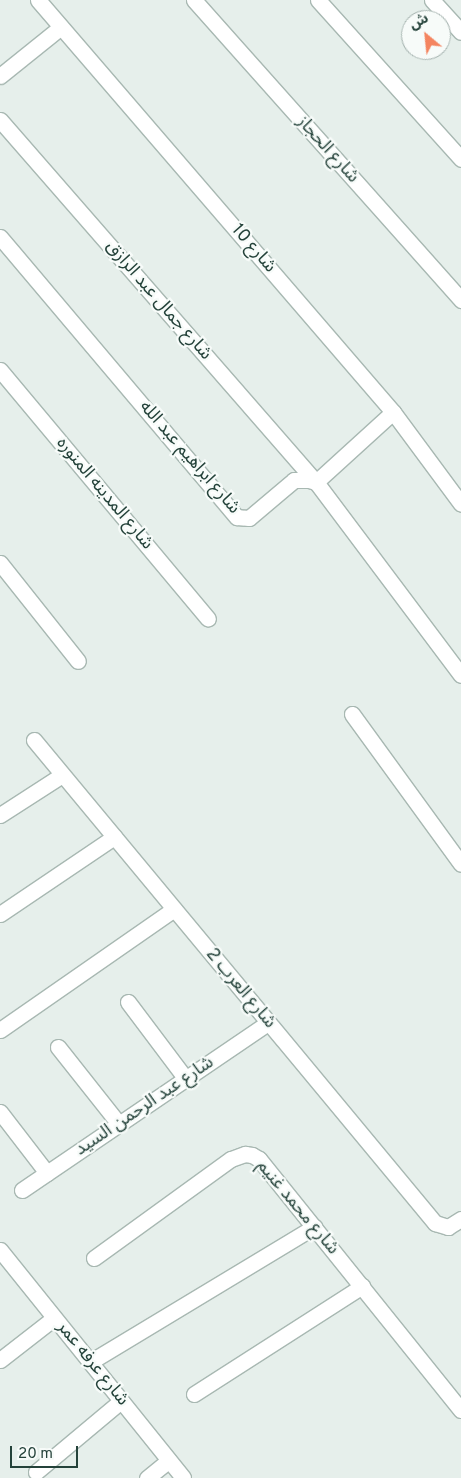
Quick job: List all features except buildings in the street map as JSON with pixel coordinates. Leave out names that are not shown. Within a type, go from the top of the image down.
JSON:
[{"type":"street","name":"شارع 10","points":[[38,0],[393,412],[461,504]]},
{"type":"street","name":"شارع الحجاز","points":[[194,0],[461,300]]},
{"type":"street","points":[[318,0],[461,159]]},
{"type":"street","points":[[432,0],[461,32]]},
{"type":"street","points":[[0,76],[61,27]]},
{"type":"street","name":"شارع جمال عبد الرازق","points":[[0,120],[316,482]]},
{"type":"street","name":"شارع ابراهيم عبد الله","points":[[0,237],[237,517],[249,518],[294,480],[301,479],[316,482]]},
{"type":"street","name":"شارع المدينه المنوره","points":[[0,370],[208,619]]},
{"type":"street","points":[[393,412],[316,482],[461,675]]},
{"type":"street","points":[[0,563],[78,661]]},
{"type":"street","points":[[352,714],[461,864]]},
{"type":"street","name":"شارع العرب 2","points":[[34,740],[435,1224],[443,1227],[456,1222]]},
{"type":"street","points":[[0,815],[62,775]]},
{"type":"street","points":[[0,914],[114,837]]},
{"type":"street","points":[[0,1030],[174,909]]},
{"type":"street","points":[[128,1002],[186,1079]]},
{"type":"street","name":"شارع عبد الرحمن السيد","points":[[22,1190],[268,1023]]},
{"type":"street","points":[[58,1046],[120,1124]]},
{"type":"street","points":[[0,1112],[47,1174]]},
{"type":"street","name":"شارع محمد غنيم","points":[[94,1258],[231,1159],[245,1154],[259,1159],[461,1410]]},
{"type":"street","points":[[90,1362],[314,1227]]},
{"type":"street","name":"شارع عرفه عمر","points":[[0,1250],[183,1478]]},
{"type":"street","points":[[194,1394],[362,1286]]},
{"type":"street","points":[[0,1360],[54,1318]]},
{"type":"street","points":[[36,1472],[121,1401]]},
{"type":"street","points":[[147,1478],[168,1460]]}]
